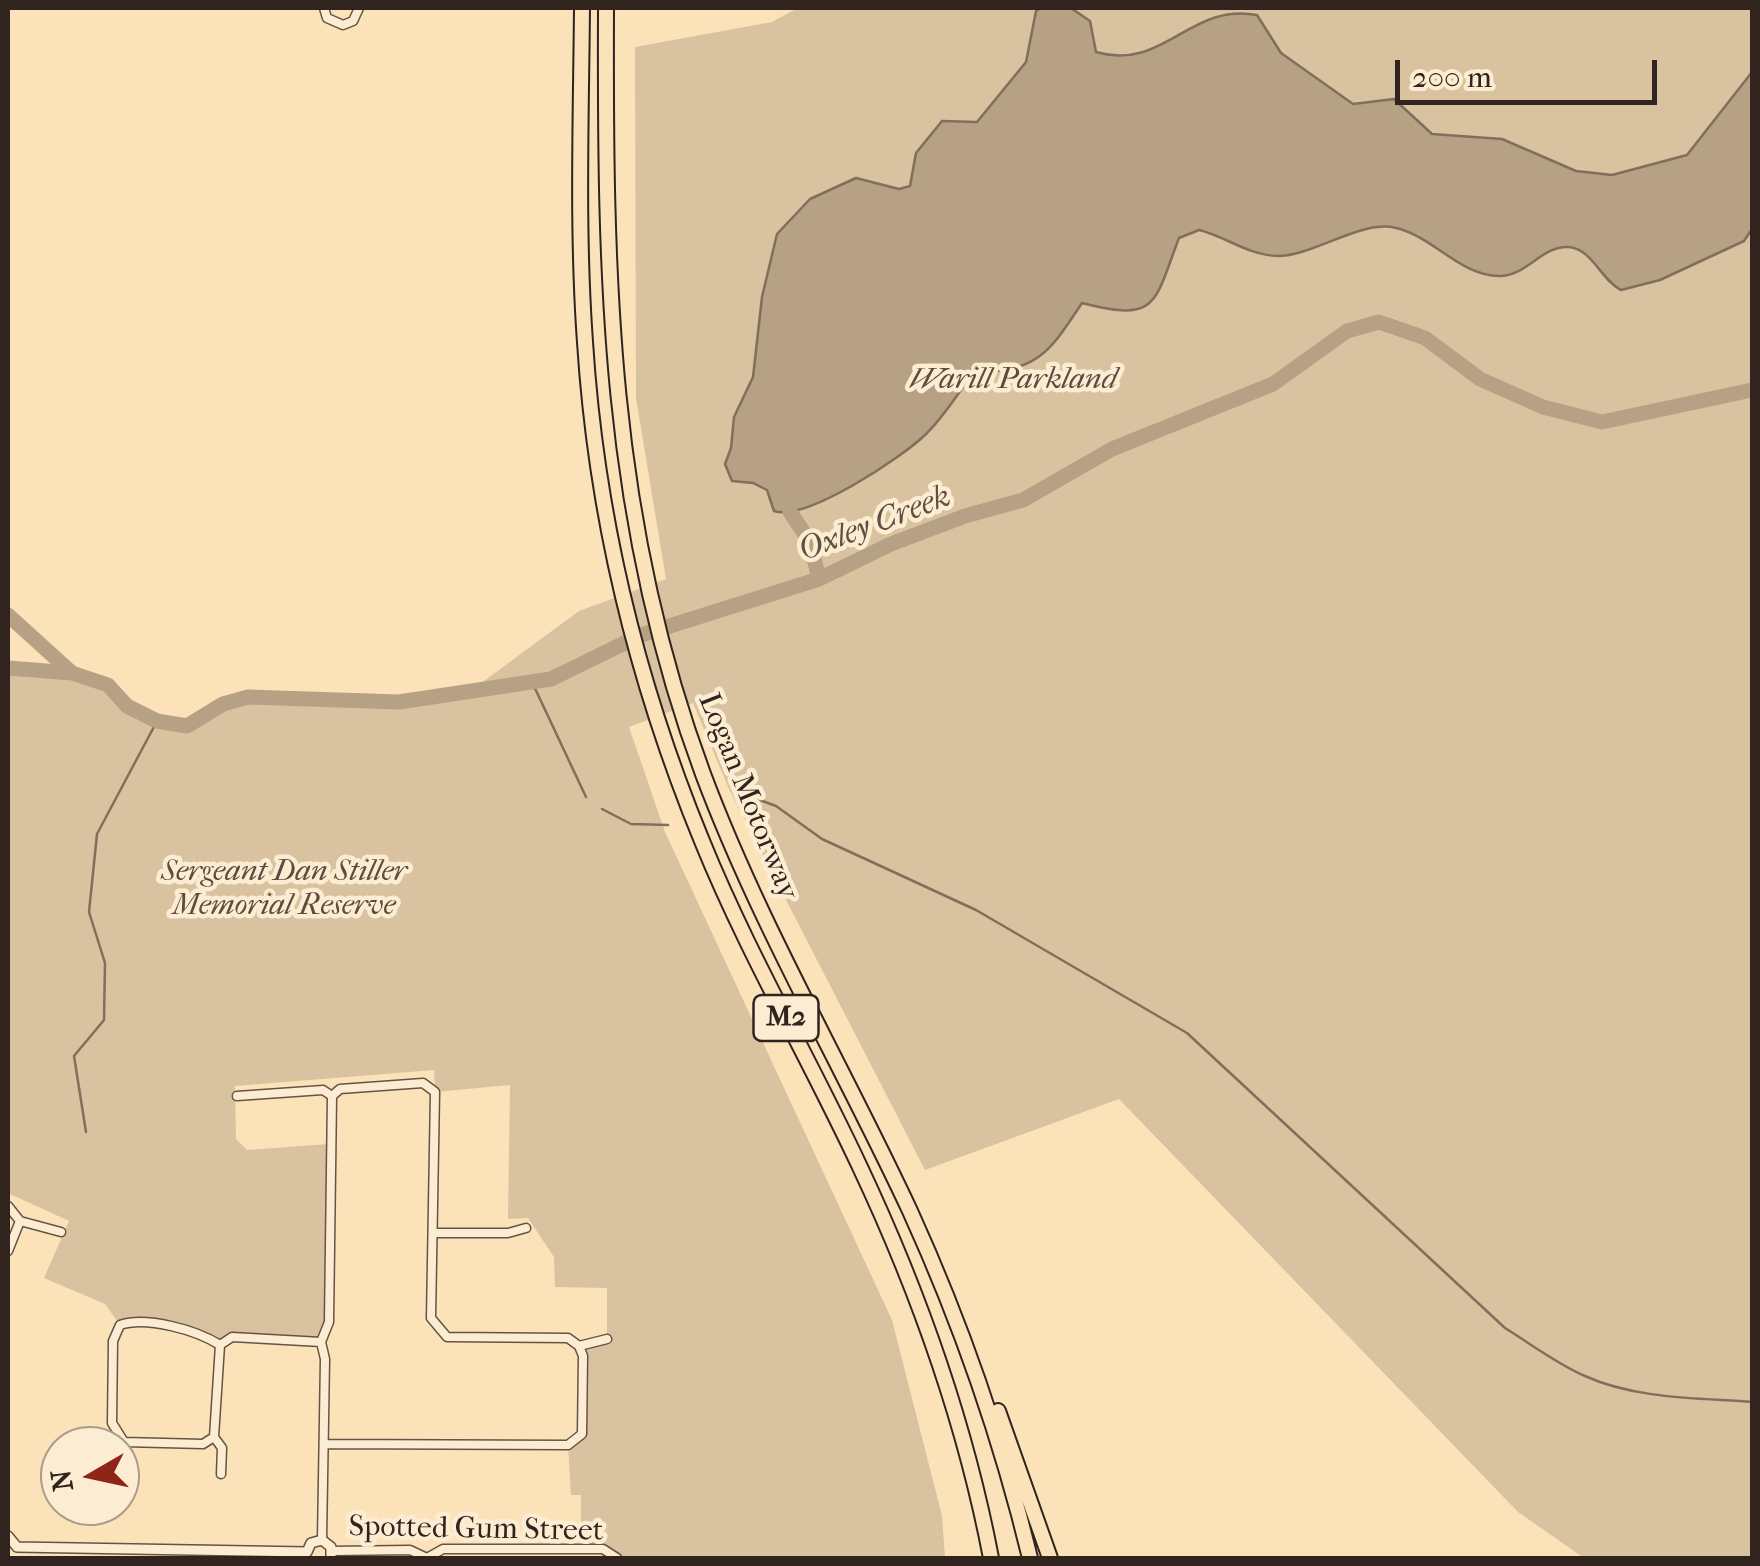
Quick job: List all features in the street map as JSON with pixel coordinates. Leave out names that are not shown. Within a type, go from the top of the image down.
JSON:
[{"type":"highway","name":"Logan Motorway","points":[[582,8],[584,334],[600,476],[622,592],[656,718],[719,882],[858,1162],[911,1284],[958,1422],[990,1556]]},
{"type":"highway","name":"Logan Motorway","points":[[606,8],[610,332],[624,465],[647,585],[682,711],[727,836],[908,1207],[983,1390],[1030,1558]]},
{"type":"highway","points":[[983,1390],[996,1406],[1050,1558]]},
{"type":"street","points":[[324,8],[327,18],[343,25],[353,21],[359,8]]},
{"type":"street","points":[[325,1444],[568,1445],[582,1434],[583,1356],[579,1346],[568,1338],[446,1337],[436,1329],[431,1318],[434,1092],[422,1083],[340,1089],[332,1096],[329,1322],[322,1342],[322,1540],[331,1555]]},
{"type":"street","points":[[237,1096],[323,1090],[332,1096]]},
{"type":"street","points":[[8,1206],[20,1222],[61,1232]]},
{"type":"street","points":[[8,1251],[20,1222]]},
{"type":"street","points":[[433,1232],[508,1233],[526,1228]]},
{"type":"street","points":[[214,1437],[203,1444],[124,1442],[112,1423],[113,1341],[120,1326],[135,1320],[207,1337],[220,1345]]},
{"type":"street","points":[[220,1345],[232,1338],[322,1342]]},
{"type":"street","points":[[579,1346],[607,1339]]},
{"type":"street","points":[[220,1345],[214,1437],[222,1448],[221,1474]]},
{"type":"street","points":[[8,1536],[17,1548]]},
{"type":"street","points":[[17,1548],[308,1555],[312,1543],[322,1540]]},
{"type":"street","points":[[12,1558],[17,1548]]},
{"type":"street","name":"Spotted Gum Street","points":[[331,1555],[410,1550],[427,1558],[443,1549],[604,1549],[616,1558]]},
{"type":"green space","points":[[798,8],[1752,8],[1752,1558],[1584,1558],[1518,1512],[1119,1099],[925,1170],[729,789],[693,703],[629,727],[665,832],[892,1320],[942,1516],[945,1558],[617,1558],[615,1554],[581,1549],[581,1495],[571,1495],[568,1445],[582,1434],[579,1346],[607,1339],[607,1288],[555,1287],[554,1257],[528,1218],[508,1219],[510,1085],[435,1092],[434,1070],[235,1086],[236,1139],[247,1150],[329,1144],[329,1322],[321,1342],[232,1337],[220,1345],[171,1326],[120,1325],[105,1304],[44,1278],[69,1221],[8,1193],[8,668],[72,673],[108,685],[127,706],[157,721],[187,726],[223,704],[248,697],[399,702],[465,695],[579,611],[666,579],[636,398],[635,47],[772,22]]},
{"type":"shaded area","points":[[1071,8],[1090,21],[1096,52],[1119,56],[1159,46],[1213,18],[1257,15],[1281,53],[1353,104],[1394,99],[1432,134],[1502,139],[1576,171],[1612,175],[1687,155],[1752,72],[1752,229],[1744,241],[1660,280],[1621,290],[1584,253],[1569,247],[1550,251],[1518,272],[1499,276],[1471,269],[1396,228],[1368,229],[1278,256],[1256,252],[1199,230],[1179,238],[1158,292],[1150,302],[1126,310],[1082,303],[1040,356],[1014,368],[975,371],[933,427],[897,457],[830,498],[788,512],[774,511],[767,490],[753,483],[732,481],[725,464],[734,417],[753,377],[762,297],[777,234],[810,199],[856,178],[899,189],[910,186],[916,153],[942,121],[977,122],[1026,62],[1036,11]]},
{"type":"waterway","name":"Oxley Creek","points":[[8,615],[72,673],[108,685],[127,706],[157,721],[187,726],[223,704],[248,697],[399,702],[551,679],[641,635],[819,579],[891,544],[965,516],[1023,500],[1112,449],[1273,384],[1347,331],[1379,322],[1425,338],[1480,379],[1543,407],[1602,422],[1752,390]]},
{"type":"waterway","points":[[790,512],[810,542],[819,579]]},
{"type":"waterway","points":[[8,668],[72,673]]},
{"type":"waterway","points":[[532,682],[586,797]]},
{"type":"waterway","points":[[86,1132],[74,1056],[104,1020],[105,963],[89,912],[97,834],[157,721]]},
{"type":"waterway","points":[[749,796],[776,806],[822,839],[976,910],[1187,1033],[1505,1328],[1554,1360],[1604,1384],[1625,1389],[1752,1402]]},
{"type":"waterway","points":[[602,809],[631,824],[668,825]]},
{"type":"park label","name":"Warill Parkland","points":[[1013,381]]},
{"type":"park label","name":"Sergeant Dan Stiller Memorial Reserve","points":[[284,890]]}]
